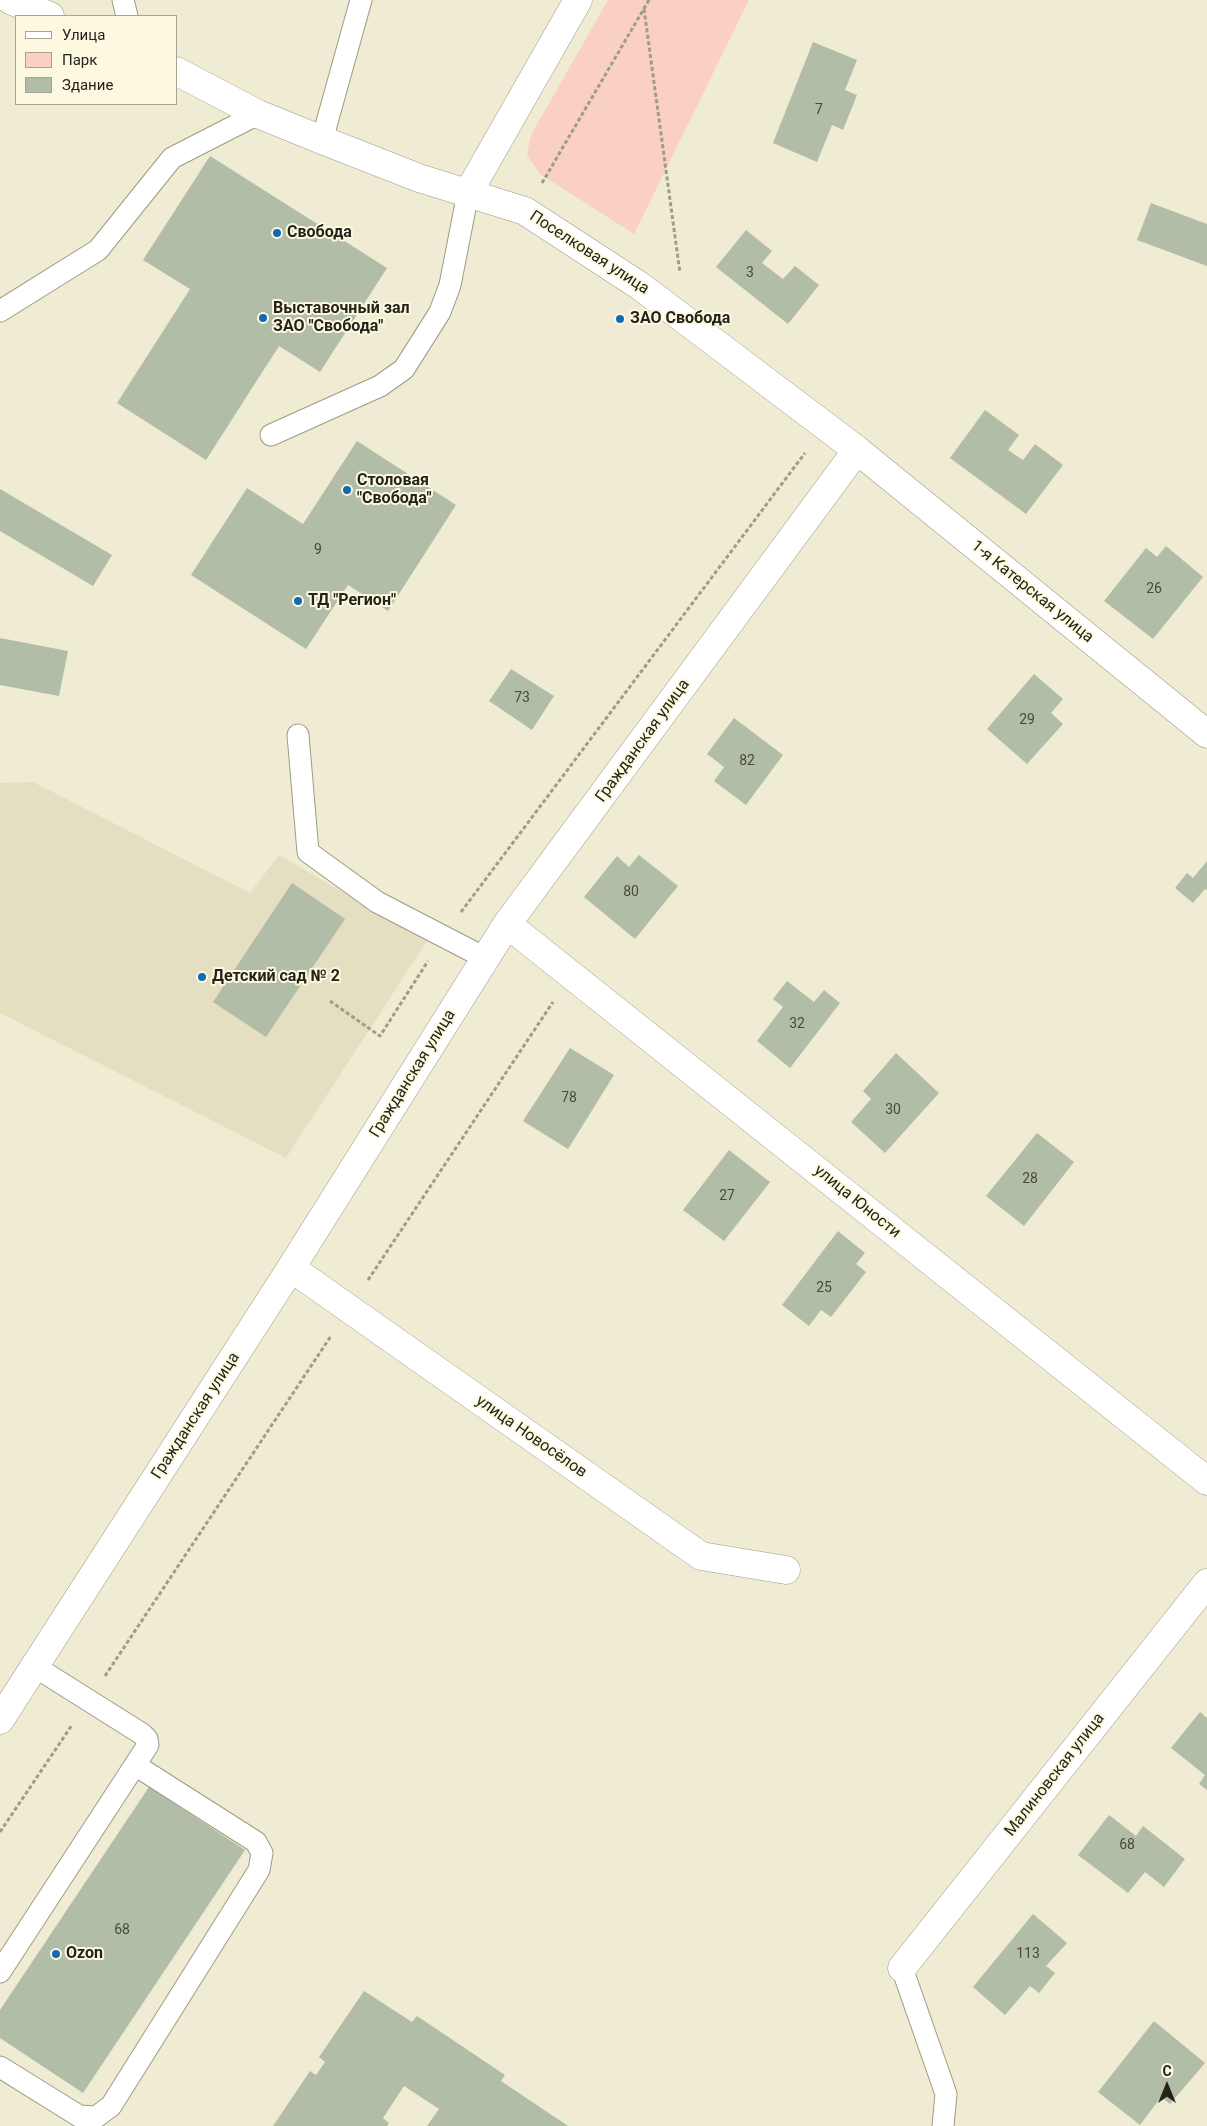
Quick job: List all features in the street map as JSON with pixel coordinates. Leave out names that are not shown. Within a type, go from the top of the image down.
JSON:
[{"type":"street","points":[[10,0],[48,15]]},
{"type":"street","points":[[468,193],[578,0]]},
{"type":"street","name":"Поселковая улица","points":[[178,72],[258,114],[322,140],[419,178],[526,212],[640,286],[857,450]]},
{"type":"street","name":"1-я Катерская улица","points":[[857,450],[1207,734]]},
{"type":"street","name":"Гражданская улица","points":[[0,1720],[291,1268],[507,924],[857,450]]},
{"type":"street","name":"улица Юности","points":[[507,924],[1207,1481]]},
{"type":"street","name":"улица Новосёлов","points":[[291,1268],[348,1310],[701,1556],[786,1570]]},
{"type":"street","name":"Малиновская улица","points":[[902,1968],[1207,1583]]},
{"type":"lane","points":[[123,0],[127,15]]},
{"type":"lane","points":[[322,140],[361,0]]},
{"type":"lane","points":[[0,311],[98,250],[172,158],[258,114]]},
{"type":"lane","points":[[271,435],[380,386],[404,369],[440,312],[450,285],[468,193]]},
{"type":"lane","points":[[298,735],[308,852],[377,902],[486,958]]},
{"type":"lane","points":[[0,1972],[148,1745],[147,1739],[142,1734],[34,1666]]},
{"type":"lane","points":[[0,2067],[79,2116],[96,2117],[111,2106],[259,1870],[262,1853],[256,1842],[135,1765]]},
{"type":"lane","points":[[902,1968],[946,2094],[943,2126]]},
{"type":"path","points":[[526,212],[649,0]]},
{"type":"path","points":[[644,9],[687,321]]},
{"type":"path","points":[[330,1001],[380,1036],[444,936],[825,426]]},
{"type":"path","points":[[0,1832],[571,974]]},
{"type":"shaded area","name":"Детский сад № 2","points":[[33,782],[250,893],[279,855],[427,941],[286,1158],[0,1013],[0,783]]},
{"type":"green space","points":[[608,0],[749,0],[634,234],[540,174],[527,155],[531,135]]},
{"type":"building","points":[[813,42],[857,60],[845,90],[857,95],[843,130],[832,125],[817,162],[773,143]]},
{"type":"building","name":"Выставочный зал ЗАО \"Свобода\"","points":[[210,156],[387,268],[320,372],[279,346],[206,460],[117,403],[190,289],[143,260]]},
{"type":"building","points":[[1151,203],[1207,224],[1207,266],[1137,240]]},
{"type":"building","points":[[746,230],[772,251],[762,263],[783,279],[795,266],[819,285],[788,324],[716,267]]},
{"type":"building","points":[[985,410],[1019,435],[1008,450],[1023,460],[1035,444],[1063,465],[1026,514],[950,458]]},
{"type":"building","points":[[357,441],[456,505],[388,611],[348,585],[306,649],[191,575],[247,488],[303,524]]},
{"type":"building","points":[[0,489],[112,555],[93,586],[0,531]]},
{"type":"building","points":[[1166,546],[1203,577],[1153,639],[1104,601],[1146,548],[1157,557]]},
{"type":"building","points":[[0,638],[68,651],[59,696],[0,685]]},
{"type":"building","points":[[511,669],[554,696],[532,730],[489,701]]},
{"type":"building","points":[[1034,674],[1063,699],[1051,713],[1063,724],[1027,764],[987,729]]},
{"type":"building","points":[[734,718],[783,755],[746,805],[714,781],[724,767],[707,754]]},
{"type":"building","points":[[639,855],[678,886],[635,939],[584,897],[617,856],[629,867]]},
{"type":"building","points":[[1207,861],[1207,890],[1205,889],[1193,903],[1175,888],[1187,873],[1193,878]]},
{"type":"building","points":[[292,883],[345,919],[266,1037],[213,1002]]},
{"type":"building","points":[[787,981],[814,1002],[824,990],[840,1003],[790,1068],[757,1041],[783,1007],[773,999]]},
{"type":"building","points":[[570,1048],[614,1075],[568,1149],[523,1121]]},
{"type":"building","points":[[896,1053],[939,1093],[885,1153],[851,1122],[871,1099],[863,1091]]},
{"type":"building","points":[[1037,1133],[1074,1162],[1024,1226],[986,1196]]},
{"type":"building","points":[[729,1150],[770,1182],[724,1241],[683,1210]]},
{"type":"building","points":[[838,1231],[865,1253],[856,1264],[866,1272],[831,1317],[821,1310],[809,1326],[782,1305]]},
{"type":"building","points":[[1200,1712],[1207,1718],[1207,1790],[1199,1784],[1205,1775],[1171,1748]]},
{"type":"building","points":[[149,1787],[245,1850],[83,2093],[0,2038],[0,2010]]},
{"type":"building","points":[[1109,1815],[1136,1836],[1143,1826],[1185,1859],[1164,1887],[1145,1872],[1128,1893],[1078,1855]]},
{"type":"building","points":[[1033,1914],[1067,1943],[1046,1966],[1055,1973],[1039,1993],[1030,1986],[1005,2015],[973,1987]]},
{"type":"building","points":[[364,1991],[412,2022],[417,2016],[505,2075],[501,2081],[568,2126],[427,2126],[439,2109],[404,2086],[383,2118],[389,2123],[387,2126],[273,2126],[310,2071],[316,2075],[325,2062],[319,2057]]},
{"type":"building","points":[[1154,2021],[1205,2063],[1170,2104],[1161,2097],[1140,2125],[1098,2092]]},
{"type":"place","name":"Свобода","points":[[277,233]]},
{"type":"place","name":"Выставочный зал ЗАО \"Свобода\"","points":[[263,318]]},
{"type":"place","name":"ЗАО Свобода","points":[[620,319]]},
{"type":"place","name":"Столовая \"Свобода\"","points":[[347,490]]},
{"type":"place","name":"ТД \"Регион\"","points":[[298,601]]},
{"type":"place","name":"Детский сад № 2","points":[[202,977]]},
{"type":"place","name":"Ozon","points":[[56,1954]]}]
